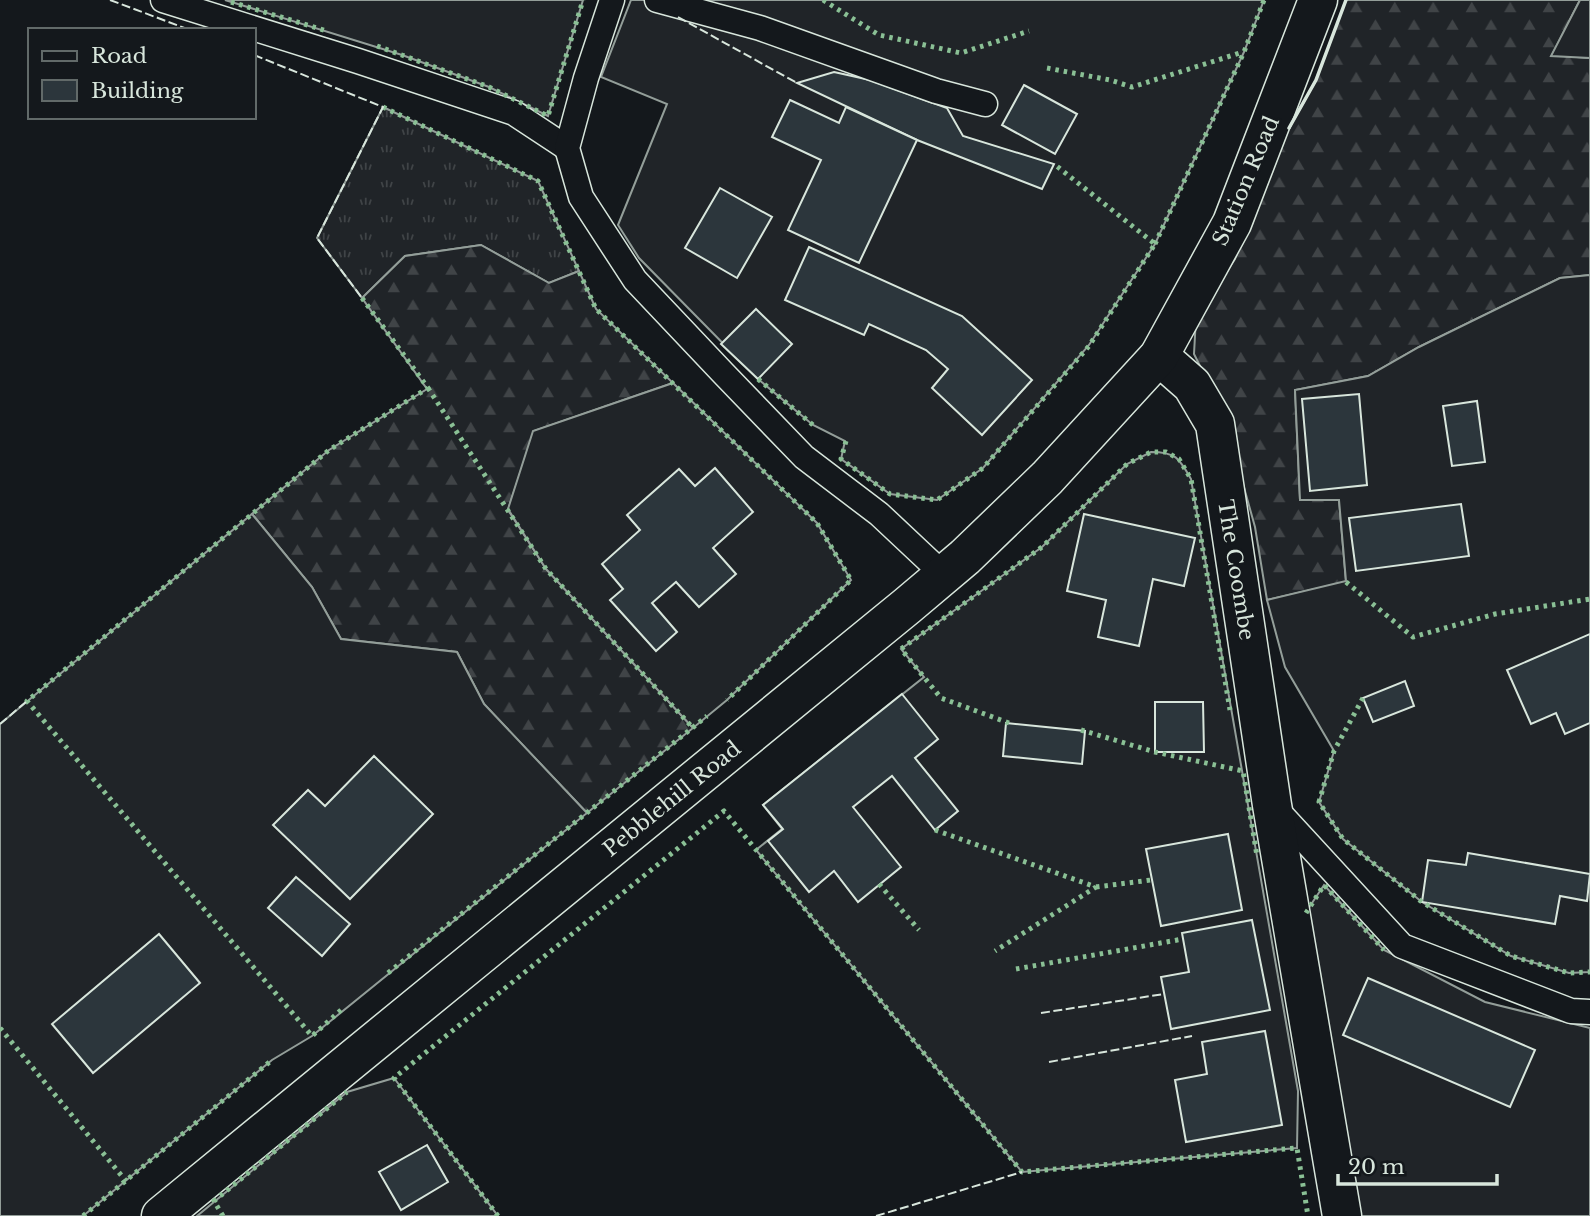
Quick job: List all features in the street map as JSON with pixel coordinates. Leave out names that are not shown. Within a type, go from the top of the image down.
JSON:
[{"type":"main road","name":"Station Road","points":[[1159,356],[1231,223],[1318,0]]},
{"type":"main road","name":"Pebblehill Road","points":[[161,1216],[944,575],[1047,478],[1159,356]]},
{"type":"main road","name":"The Coombe","points":[[1159,356],[1192,385],[1215,424],[1272,805],[1342,1216]]},
{"type":"lane","points":[[163,0],[253,28]]},
{"type":"lane","points":[[612,0],[586,78],[567,148],[581,197],[635,280],[804,457],[878,514],[944,575]]},
{"type":"lane","points":[[657,0],[760,28],[936,91],[985,104]]},
{"type":"lane","points":[[256,29],[514,113],[567,148]]},
{"type":"lane","points":[[1272,805],[1402,946],[1571,1012],[1590,1012]]},
{"type":"green space","points":[[225,0],[583,0],[548,116],[489,87],[402,55]]},
{"type":"green space","points":[[631,0],[1264,0],[1244,52],[1155,244],[1089,345],[983,468],[937,500],[890,494],[841,459],[845,441],[813,425],[758,379],[639,258],[618,225],[667,104],[601,77]]},
{"type":"green space","points":[[1346,0],[1580,0],[1552,55],[1590,58],[1590,275],[1560,278],[1419,347],[1368,376],[1295,390],[1300,500],[1339,500],[1346,582],[1267,600],[1255,527],[1223,412],[1194,354],[1196,317],[1235,259],[1272,159],[1316,80]]},
{"type":"green space","points":[[1580,0],[1590,0],[1590,58],[1551,56]]},
{"type":"green space","points":[[383,107],[538,181],[579,271],[549,283],[481,245],[405,256],[362,298],[317,238]]},
{"type":"green space","points":[[481,245],[549,283],[579,271],[596,309],[673,383],[534,431],[508,510],[546,569],[693,728],[587,813],[484,704],[457,652],[341,639],[312,587],[252,514],[329,450],[427,389],[362,298],[405,256]]},
{"type":"green space","points":[[1590,275],[1590,972],[1569,973],[1511,956],[1422,902],[1343,839],[1319,802],[1334,751],[1285,667],[1267,600],[1346,581],[1339,500],[1300,500],[1295,390],[1368,376],[1419,347],[1560,278]]},
{"type":"green space","points":[[673,383],[817,523],[851,580],[727,700],[693,728],[546,569],[508,509],[533,431]]},
{"type":"green space","points":[[1151,452],[1166,453],[1176,458],[1191,479],[1298,1091],[1297,1148],[1022,1172],[756,850],[782,829],[763,805],[924,677],[901,649],[1042,547],[1127,464]]},
{"type":"green space","points":[[252,514],[312,587],[341,639],[457,652],[484,704],[587,813],[312,1036],[272,1060],[83,1216],[0,1216],[0,724]]},
{"type":"green space","points":[[1324,885],[1384,950],[1485,1002],[1590,1028],[1590,1216],[1360,1216],[1306,912]]},
{"type":"green space","points":[[394,1078],[498,1216],[197,1216],[347,1092]]},
{"type":"building","points":[[834,72],[870,80],[947,108],[963,136],[1054,164],[1042,189],[917,140],[797,83]]},
{"type":"building","points":[[1024,85],[1077,114],[1055,154],[1002,125]]},
{"type":"building","points":[[790,100],[839,123],[846,107],[917,140],[859,263],[788,230],[821,160],[772,137]]},
{"type":"building","points":[[720,188],[772,217],[737,278],[685,248]]},
{"type":"building","points":[[809,247],[962,316],[1032,380],[982,435],[932,388],[948,369],[926,350],[869,324],[864,335],[785,300]]},
{"type":"building","points":[[756,309],[792,344],[758,379],[721,344]]},
{"type":"building","points":[[1359,394],[1367,485],[1310,491],[1302,399]]},
{"type":"building","points":[[1477,401],[1485,462],[1452,466],[1443,406]]},
{"type":"building","points":[[715,468],[753,512],[713,548],[736,574],[699,607],[676,582],[652,603],[677,632],[656,651],[610,600],[623,589],[602,564],[640,530],[627,515],[679,469],[695,486]]},
{"type":"building","points":[[1461,504],[1469,556],[1356,571],[1349,518]]},
{"type":"building","points":[[1084,514],[1195,538],[1184,586],[1153,579],[1139,646],[1098,637],[1106,600],[1067,591]]},
{"type":"building","points":[[1590,634],[1590,723],[1565,734],[1556,713],[1531,724],[1507,670]]},
{"type":"building","points":[[1405,681],[1414,706],[1373,722],[1363,698]]},
{"type":"building","points":[[902,694],[938,739],[915,758],[958,811],[935,830],[892,776],[853,807],[901,867],[858,902],[834,871],[809,892],[768,841],[783,829],[763,805]]},
{"type":"building","points":[[1155,702],[1203,702],[1204,752],[1155,752]]},
{"type":"building","points":[[1006,723],[1085,731],[1082,764],[1003,756]]},
{"type":"building","points":[[374,756],[433,814],[350,899],[273,825],[308,790],[325,806]]},
{"type":"building","points":[[1228,834],[1242,910],[1161,926],[1146,849]]},
{"type":"building","points":[[1468,853],[1590,874],[1587,901],[1560,896],[1555,924],[1422,902],[1428,860],[1466,865]]},
{"type":"building","points":[[296,877],[350,924],[322,956],[268,908]]},
{"type":"building","points":[[1252,920],[1270,1010],[1171,1029],[1161,977],[1189,972],[1182,933]]},
{"type":"building","points":[[159,934],[200,983],[93,1073],[52,1024]]},
{"type":"building","points":[[1368,978],[1535,1050],[1510,1107],[1343,1035]]},
{"type":"building","points":[[1265,1031],[1282,1125],[1186,1142],[1175,1080],[1207,1074],[1202,1042]]},
{"type":"building","points":[[427,1145],[448,1182],[401,1210],[379,1172]]},
{"type":"hedge","points":[[377,46],[489,87],[548,116],[583,0]]},
{"type":"hedge","points":[[823,0],[879,35],[961,53],[1029,31]]},
{"type":"hedge","points":[[1155,244],[1244,52],[1264,0]]},
{"type":"hedge","points":[[231,2],[327,31]]},
{"type":"hedge","points":[[1047,68],[1132,87],[1243,52]]},
{"type":"hedge","points":[[383,107],[538,181],[596,309],[817,523],[851,580],[727,700]]},
{"type":"hedge","points":[[846,441],[841,459],[890,494],[937,500],[983,468],[1089,346],[1155,244],[1054,164]]},
{"type":"hedge","points":[[341,1010],[312,1036],[27,701],[329,450],[428,388],[362,298]]},
{"type":"hedge","points":[[758,379],[813,425]]},
{"type":"hedge","points":[[428,388],[546,569],[693,728]]},
{"type":"hedge","points":[[1009,723],[941,698],[901,649],[1042,547],[1127,464],[1151,452],[1166,452],[1179,459],[1191,479],[1230,710]]},
{"type":"hedge","points":[[1346,582],[1413,637],[1495,614],[1590,599]]},
{"type":"hedge","points":[[1363,698],[1334,751],[1319,802],[1343,839],[1422,902],[1511,956],[1569,973],[1590,972]]},
{"type":"hedge","points":[[388,973],[707,716]]},
{"type":"hedge","points":[[1081,730],[1155,752],[1243,771],[1257,856]]},
{"type":"hedge","points":[[498,1216],[394,1078],[724,811],[1022,1172],[1297,1148],[1308,1216]]},
{"type":"hedge","points":[[935,830],[1096,887],[995,951]]},
{"type":"hedge","points":[[1096,887],[1151,880]]},
{"type":"hedge","points":[[879,884],[919,930]]},
{"type":"hedge","points":[[1306,913],[1324,885],[1384,950]]},
{"type":"hedge","points":[[1016,969],[1183,939]]},
{"type":"hedge","points":[[0,1028],[126,1181]]},
{"type":"hedge","points":[[83,1216],[272,1060]]},
{"type":"hedge","points":[[223,1216],[214,1201],[347,1092]]},
{"type":"fence","points":[[110,0],[185,28]]},
{"type":"fence","points":[[678,17],[797,83]]},
{"type":"fence","points":[[256,56],[383,107],[317,238],[362,298]]},
{"type":"fence","points":[[0,724],[27,701]]},
{"type":"fence","points":[[1041,1013],[1164,994]]},
{"type":"fence","points":[[1049,1062],[1192,1036]]},
{"type":"fence","points":[[876,1216],[1022,1172]]},
{"type":"wall","points":[[1289,128],[1316,80],[1346,0]]}]
